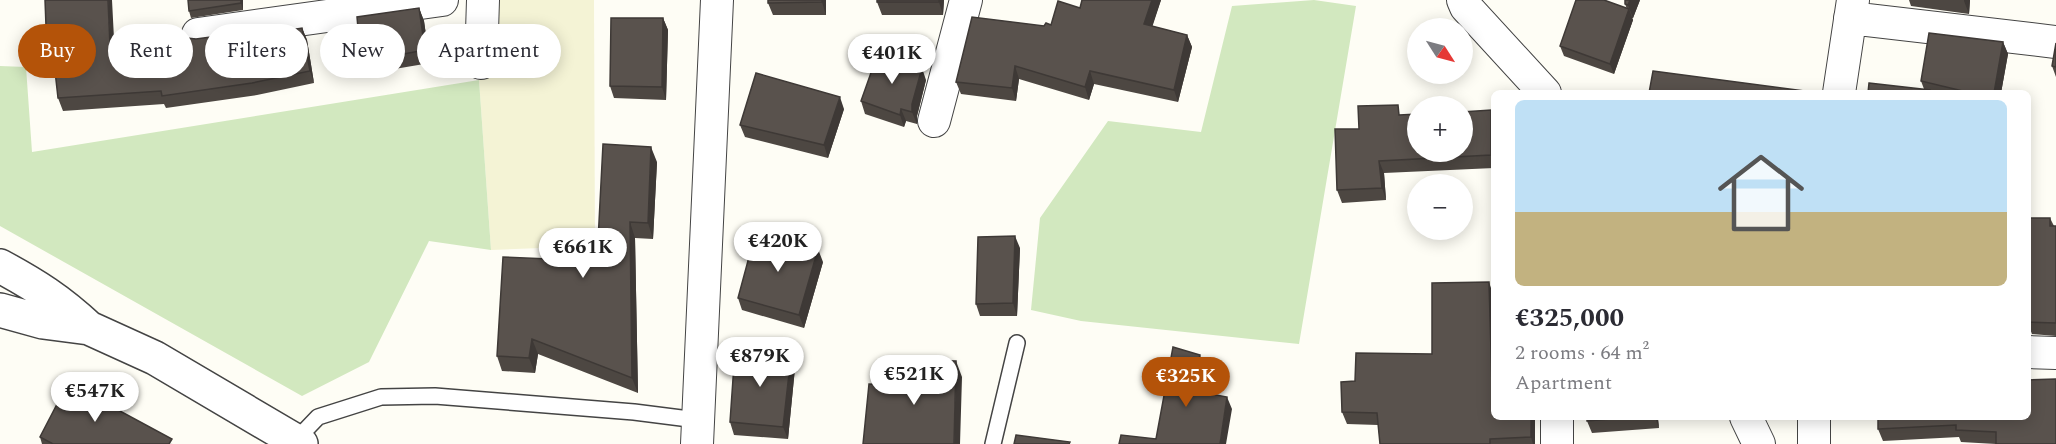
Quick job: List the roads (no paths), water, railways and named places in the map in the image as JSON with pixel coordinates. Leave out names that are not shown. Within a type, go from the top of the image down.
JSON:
[{"type":"street","points":[[198,34],[442,0]]},
{"type":"street","points":[[482,24],[483,0]]},
{"type":"street","points":[[697,432],[717,0]]},
{"type":"street","points":[[934,121],[966,0]]},
{"type":"street","points":[[1463,0],[1466,8],[1542,90]]},
{"type":"street","points":[[1839,90],[1852,9],[2056,42]]},
{"type":"street","points":[[0,266],[38,286],[89,328]]},
{"type":"street","points":[[0,310],[43,322],[89,328],[155,358],[289,440]]},
{"type":"street","points":[[2031,352],[2056,353]]},
{"type":"street","points":[[1557,420],[1557,444]]},
{"type":"street","points":[[1747,420],[1759,444]]},
{"type":"lane","points":[[993,444],[1017,343]]},
{"type":"lane","points":[[289,440],[318,417],[381,397],[435,396],[634,412],[697,432]]}]
